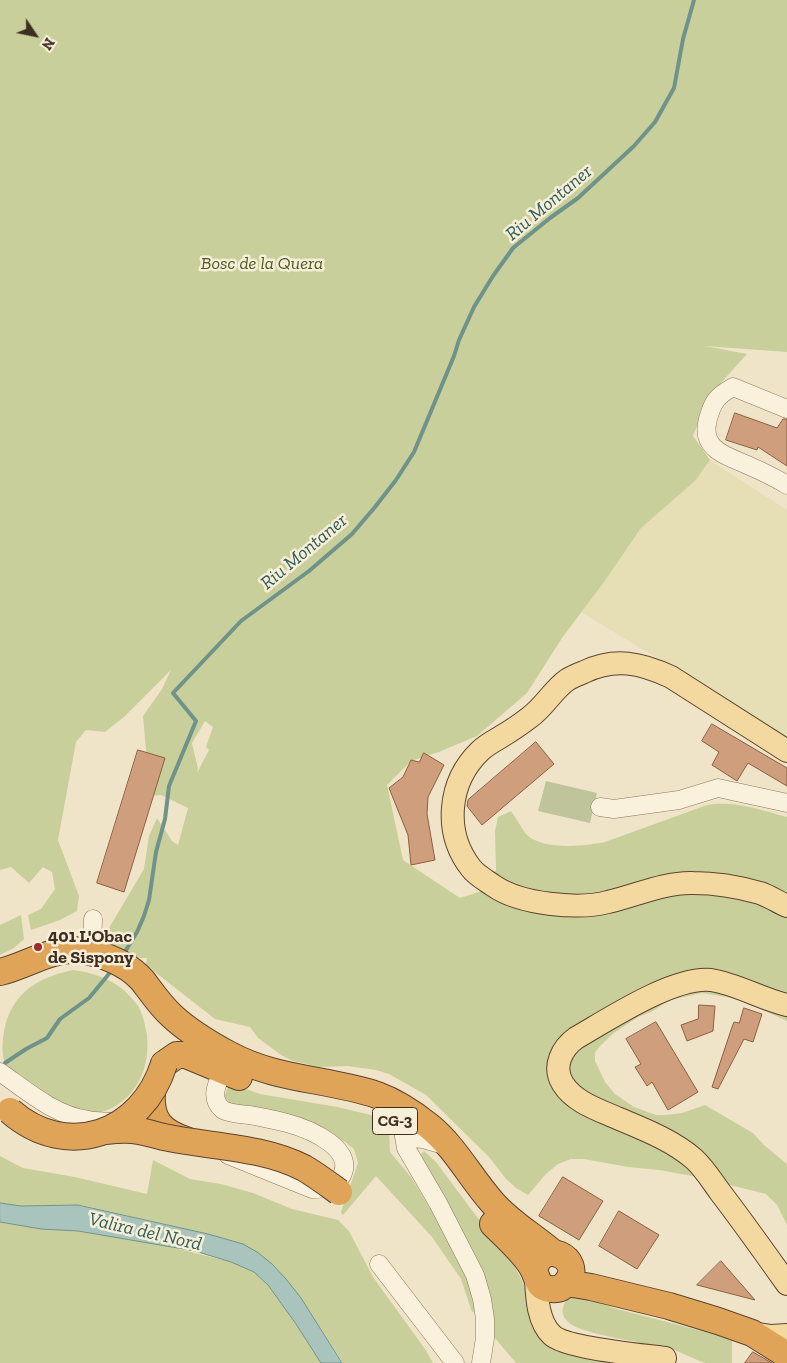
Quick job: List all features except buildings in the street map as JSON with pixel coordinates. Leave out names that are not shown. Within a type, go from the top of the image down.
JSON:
[{"type":"highway","name":"CG-3","points":[[0,987],[12,974],[41,956],[74,950],[92,952],[110,958],[127,967],[142,980],[153,996],[162,1014],[166,1047],[164,1064],[152,1092],[132,1115],[120,1124],[105,1131],[80,1136],[55,1135],[30,1126],[3,1107]]},
{"type":"highway","name":"CG-3","points":[[0,972],[26,964]]},
{"type":"highway","name":"CG-3","points":[[153,996],[183,1025],[211,1058],[269,1087],[376,1110],[441,1156],[481,1210],[506,1237],[556,1269],[626,1282],[726,1310],[779,1335]]},
{"type":"highway","name":"CG-3","points":[[164,1064],[177,1055],[242,1061],[288,1076],[338,1085],[378,1096],[396,1104],[430,1126],[450,1146],[476,1182],[502,1213],[527,1234],[556,1269]]},
{"type":"highway","points":[[152,1092],[151,1107],[154,1117],[162,1128],[173,1136],[187,1141]]},
{"type":"highway","points":[[105,1131],[131,1130],[248,1151],[289,1161],[306,1169],[339,1192]]},
{"type":"main road","points":[[787,751],[671,677],[643,665],[622,662],[598,665],[568,680],[532,716],[480,750],[462,773],[454,796],[452,821],[459,848],[471,869],[496,888],[520,898],[551,904],[606,903],[661,888],[692,883],[730,887],[760,894],[787,906]]},
{"type":"main road","points":[[787,1005],[711,980],[691,980],[648,998],[576,1038],[563,1051],[558,1066],[563,1085],[580,1100],[673,1145],[693,1159],[730,1205],[787,1284]]},
{"type":"main road","points":[[556,1269],[537,1294],[545,1327],[557,1340],[575,1346],[673,1360]]},
{"type":"street","points":[[787,409],[733,387],[720,394],[711,409],[706,429],[710,444],[723,456],[787,485]]},
{"type":"street","points":[[600,807],[614,808],[679,800],[718,788],[787,803]]},
{"type":"street","points":[[92,952],[93,919]]},
{"type":"street","points":[[0,1072],[36,1098],[66,1114],[87,1120],[114,1122],[156,1131],[209,1148],[312,1189],[323,1189],[335,1185],[341,1178],[345,1168],[345,1160],[342,1153],[335,1146],[289,1124],[227,1112],[219,1106],[214,1093],[211,1058]]},
{"type":"street","points":[[378,1096],[410,1135],[450,1146]]},
{"type":"street","points":[[410,1135],[406,1148],[438,1203],[475,1275],[482,1299],[485,1319],[485,1338],[481,1363]]},
{"type":"street","points":[[379,1264],[455,1363]]},
{"type":"shaded area","points":[[710,460],[787,510],[787,737],[581,612],[641,528],[695,481]]},
{"type":"green space","name":"Bosc de la Quera","points":[[0,0],[787,0],[787,352],[705,346],[747,354],[710,395],[693,436],[710,460],[695,481],[641,528],[562,638],[527,693],[477,736],[439,752],[411,761],[387,785],[403,860],[460,898],[485,890],[496,870],[495,831],[498,817],[511,811],[526,834],[533,839],[543,843],[564,846],[605,842],[707,805],[737,805],[787,817],[787,1021],[738,999],[702,993],[670,1000],[651,1012],[638,1017],[614,1033],[599,1047],[595,1053],[595,1061],[605,1082],[615,1094],[634,1107],[656,1115],[665,1115],[682,1113],[705,1105],[753,1133],[787,1164],[787,1225],[777,1205],[766,1194],[698,1177],[584,1159],[571,1159],[558,1164],[546,1174],[528,1195],[506,1179],[489,1157],[426,1095],[389,1074],[376,1070],[348,1066],[320,1067],[293,1061],[281,1055],[258,1038],[250,1027],[215,1019],[146,965],[147,958],[136,957],[116,946],[108,938],[109,928],[144,869],[149,836],[157,818],[172,841],[178,845],[188,808],[161,795],[150,796],[143,716],[162,689],[171,670],[124,717],[105,732],[86,730],[76,742],[58,840],[79,896],[77,911],[60,920],[31,930],[28,915],[41,909],[55,889],[52,872],[43,867],[29,883],[11,867],[0,870]],"holes":[[[205,721],[213,727],[206,747],[209,750],[197,773],[198,769],[192,743]]]},
{"type":"green space","points":[[546,781],[597,793],[590,823],[538,811]]},
{"type":"green space","points":[[21,915],[24,939],[14,948],[0,955],[0,925]]},
{"type":"green space","points":[[73,970],[83,971],[109,980],[132,998],[143,1016],[148,1046],[145,1067],[131,1094],[114,1107],[96,1114],[77,1117],[10,1070],[6,1065],[3,1050],[6,1024],[10,1012],[17,1001],[35,984],[46,978]]},
{"type":"green space","points":[[229,1086],[238,1086],[260,1094],[337,1107],[371,1115],[389,1127],[390,1152],[411,1177],[434,1215],[473,1285],[479,1310],[472,1312],[461,1279],[432,1237],[376,1176],[343,1215],[341,1212],[358,1163],[354,1149],[345,1142],[293,1115],[272,1110],[229,1105],[224,1099]]},
{"type":"green space","points":[[424,1151],[436,1162],[480,1221],[510,1250],[506,1255],[522,1282],[540,1332],[644,1363],[516,1363],[494,1337],[419,1156]]},
{"type":"green space","points":[[0,1156],[23,1168],[75,1177],[147,1194],[153,1160],[190,1179],[221,1184],[253,1193],[292,1209],[338,1220],[349,1231],[373,1277],[433,1363],[343,1363],[301,1298],[208,1234],[81,1205],[21,1206],[0,1203]]},
{"type":"green space","points":[[0,1222],[41,1229],[78,1231],[167,1246],[231,1262],[254,1272],[267,1284],[321,1363],[0,1363]]},
{"type":"green space","points":[[571,1296],[582,1297],[617,1309],[717,1335],[732,1341],[732,1363],[705,1363],[669,1348],[600,1335],[575,1327],[563,1315],[565,1302]]},
{"type":"water","name":"Valira del Nord","points":[[0,1203],[21,1206],[78,1205],[208,1234],[243,1244],[272,1264],[286,1279],[301,1298],[342,1363],[321,1363],[268,1285],[254,1272],[231,1262],[195,1251],[78,1231],[41,1229],[0,1222]]},
{"type":"waterway","name":"Riu Montaner","points":[[123,955],[137,932],[149,900],[156,852],[165,819],[169,786],[196,721],[173,693],[241,621],[309,571],[352,534],[396,480],[414,452],[474,307],[513,248],[578,198],[634,146],[655,122],[674,88],[683,39],[694,0]]},
{"type":"waterway","name":"Riu Montaner","points":[[5,1063],[47,1038],[60,1019],[89,998],[113,969]]},
{"type":"place","name":"401 L'Obac de Sispony","points":[[38,947]]}]
